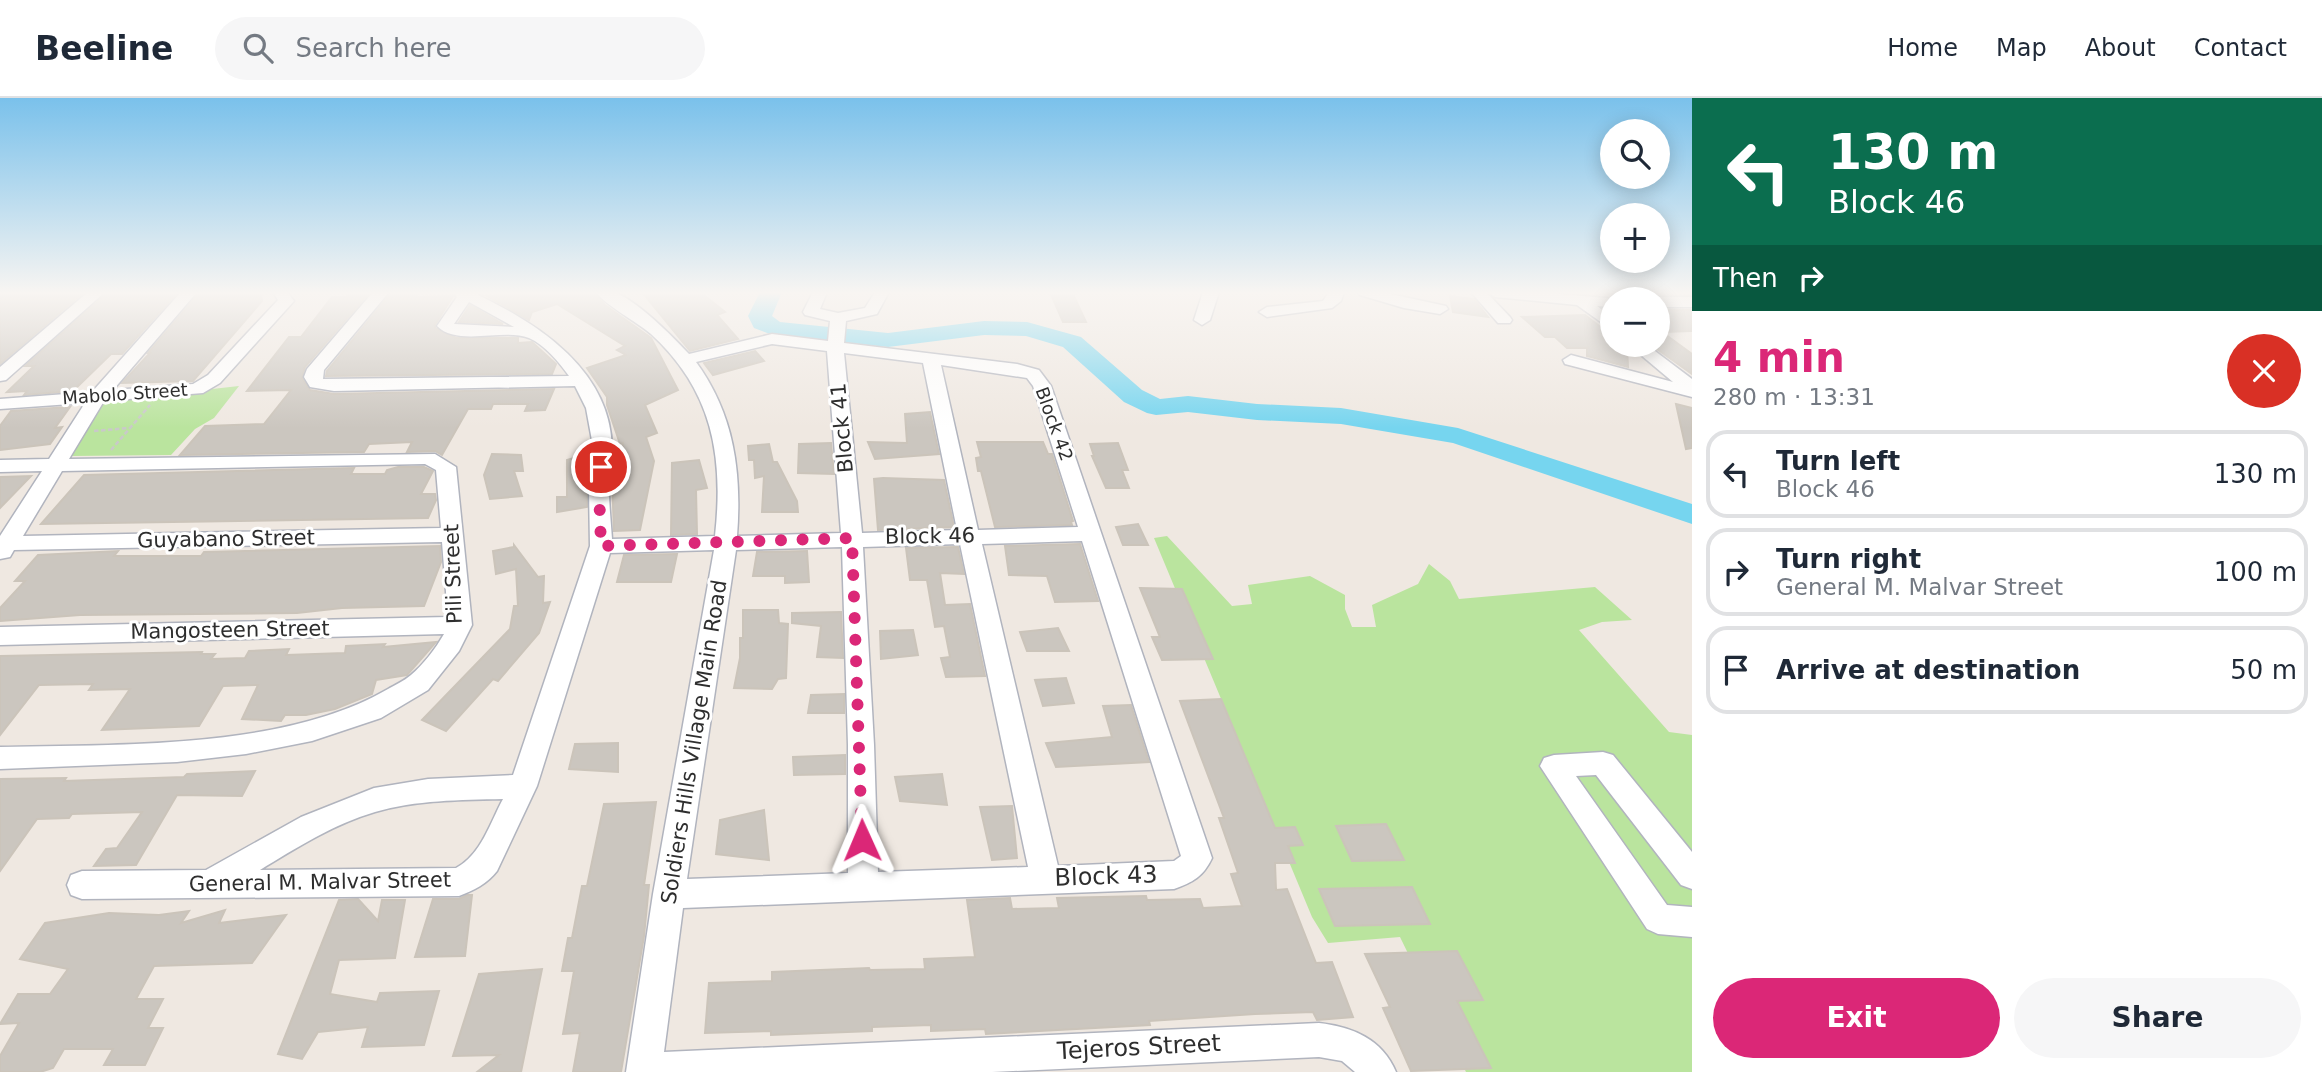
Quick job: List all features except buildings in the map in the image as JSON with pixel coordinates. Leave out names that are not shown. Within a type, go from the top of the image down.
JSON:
[{"type":"street","points":[[0,376],[45,337]]},
{"type":"street","points":[[2,547],[98,396],[149,337]]},
{"type":"street","name":"Mabolo Street","points":[[0,404],[197,389],[214,379],[252,337]]},
{"type":"street","points":[[343,337],[316,369],[313,377],[316,383],[334,387],[581,381]]},
{"type":"street","name":"General M. Malvar Street","points":[[82,885],[458,882],[478,872],[486,862],[523,786],[601,546],[599,489],[603,446],[594,408],[581,381],[562,355],[540,337]]},
{"type":"street","name":"Soldiers Hills Village Main Road","points":[[645,1071],[668,894],[727,544],[725,447],[718,417],[702,383],[663,337]]},
{"type":"street","name":"Block 42","points":[[683,360],[772,339],[792,337]]},
{"type":"street","name":"Block 41","points":[[836,337],[852,538],[863,887]]},
{"type":"street","name":"Block 42","points":[[849,337],[931,359],[1017,369],[1033,374],[1038,380],[1091,534]]},
{"type":"street","points":[[1652,357],[1692,390]]},
{"type":"street","points":[[931,359],[1014,745],[1046,878]]},
{"type":"street","points":[[1571,360],[1692,390]]},
{"type":"street","name":"Pili Street","points":[[0,466],[100,462],[428,458],[446,467],[460,625],[443,659],[424,681],[395,701],[335,723],[243,745],[144,753],[0,758]]},
{"type":"street","name":"Block 46","points":[[601,546],[1091,534]]},
{"type":"street","name":"Block 43","points":[[668,894],[1174,875],[1194,866],[1197,858],[1091,534]]},
{"type":"street","name":"Guyabano Street","points":[[2,547],[453,535]]},
{"type":"street","name":"Mangosteen Street","points":[[0,636],[460,625]]},
{"type":"street","points":[[1692,875],[1603,763],[1554,766],[1658,919],[1692,922]]},
{"type":"street","points":[[212,883],[266,850],[352,808],[375,800],[397,795],[523,786]]},
{"type":"street","name":"Tejeros Street","points":[[645,1071],[1289,1040],[1340,1042],[1362,1051],[1378,1072]]},
{"type":"path","points":[[100,462],[160,393]]},
{"type":"path","points":[[74,432],[131,428]]},
{"type":"green space","points":[[239,386],[214,418],[195,429],[171,455],[71,456],[105,401]]},
{"type":"green space","points":[[1167,536],[1232,606],[1252,604],[1248,585],[1310,576],[1345,595],[1345,609],[1352,627],[1376,627],[1372,605],[1418,584],[1429,564],[1450,581],[1459,599],[1595,587],[1632,620],[1602,622],[1579,630],[1669,732],[1692,735],[1692,1072],[1466,1072],[1400,937],[1328,943],[1312,917],[1154,538]]},
{"type":"waterway","points":[[862,337],[888,340],[908,337]]},
{"type":"waterway","points":[[1056,337],[1072,342],[1133,396],[1156,407],[1188,404],[1257,412],[1341,416],[1458,436],[1692,514]]},
{"type":"route","points":[[601,467],[601,546],[852,538],[862,840]]}]
